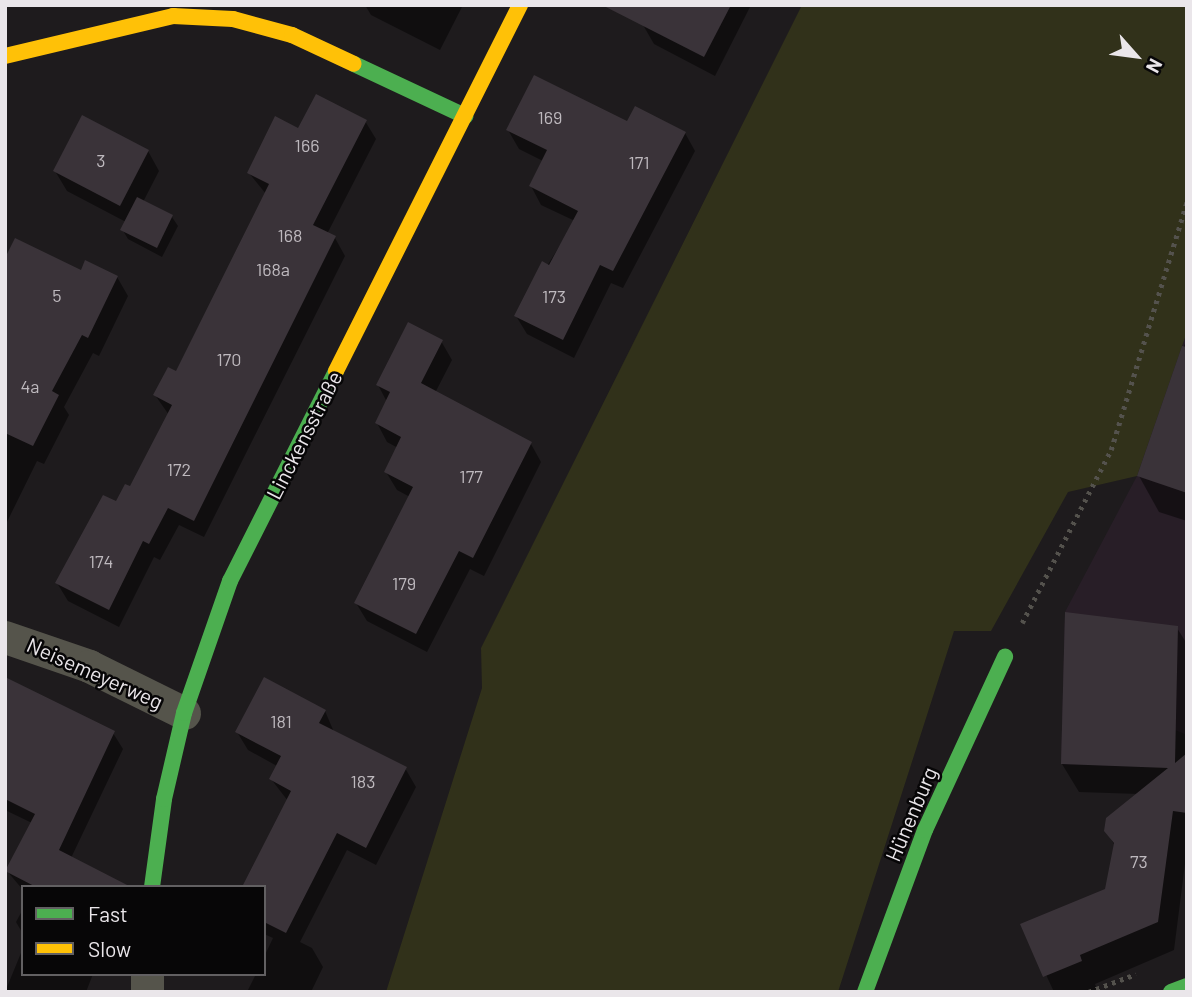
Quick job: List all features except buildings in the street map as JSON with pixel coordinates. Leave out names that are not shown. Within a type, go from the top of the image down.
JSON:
[{"type":"street","name":"Linckensstraße","points":[[152,885],[163,799],[184,713],[230,581],[520,5]]},
{"type":"street","points":[[5,56],[173,16],[233,19],[292,35],[465,116]]},
{"type":"street","name":"Neisemeyerweg","points":[[5,637],[89,666],[184,713]]},
{"type":"street","name":"Hünenburg","points":[[864,992],[925,830],[1005,657]]},
{"type":"street","points":[[1171,992],[1187,986]]},
{"type":"path","points":[[1005,657],[1111,450],[1187,201]]},
{"type":"shaded area","points":[[802,5],[1187,5],[1187,332],[1137,476],[1068,492],[991,631],[954,631],[838,992],[386,992],[482,688],[481,648]]},
{"type":"shaded area","points":[[1187,332],[1187,735],[1175,730],[1118,766],[1061,764],[1065,612],[1137,476]]},
{"type":"traffic: fast","points":[[354,64],[465,116]]},
{"type":"traffic: fast","points":[[152,885],[164,799],[184,713],[230,581],[336,371]]},
{"type":"traffic: fast","points":[[865,992],[925,830],[1005,657]]},
{"type":"traffic: fast","points":[[1171,992],[1187,986]]},
{"type":"traffic: slow","points":[[336,371],[520,5]]},
{"type":"traffic: slow","points":[[5,56],[173,16],[233,19],[292,35],[354,64]]}]
